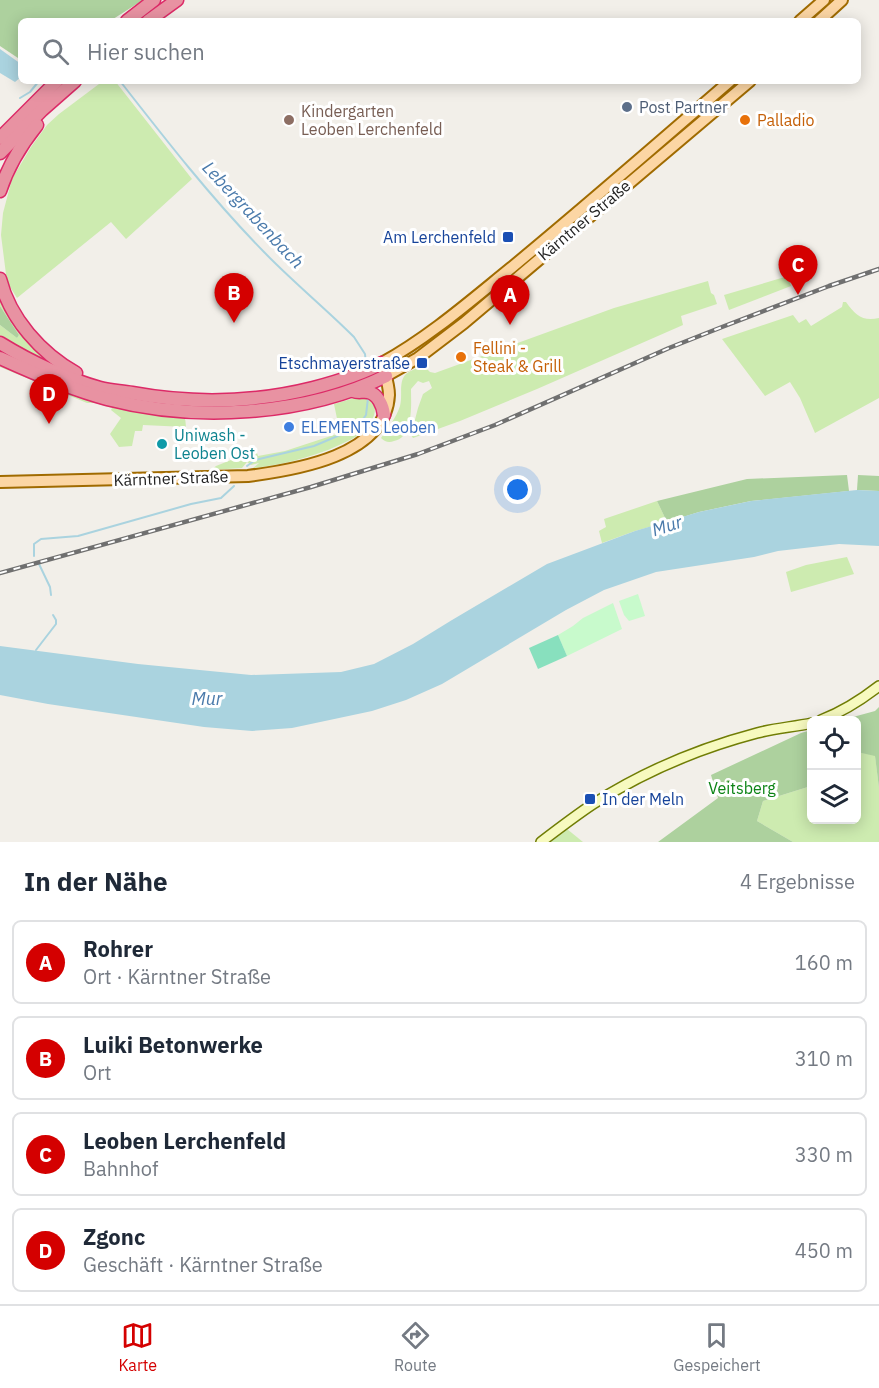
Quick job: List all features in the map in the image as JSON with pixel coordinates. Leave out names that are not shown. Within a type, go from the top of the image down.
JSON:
[{"type":"highway","points":[[131,18],[154,0]]},
{"type":"highway","points":[[152,18],[177,0]]},
{"type":"highway","points":[[0,138],[54,84]]},
{"type":"highway","points":[[0,153],[42,110],[72,84]]},
{"type":"highway","points":[[0,191],[15,155],[38,123],[42,110]]},
{"type":"highway","points":[[0,279],[12,308],[25,329],[41,348],[62,365],[82,376],[121,391]]},
{"type":"highway","points":[[0,343],[23,357],[80,382],[103,389],[159,398],[206,401],[254,399],[290,394],[367,371],[384,370]]},
{"type":"highway","points":[[0,358],[83,392],[137,406],[176,411],[254,410],[297,404],[352,390],[384,370]]},
{"type":"highway","points":[[352,390],[359,393],[368,392],[376,396],[382,406],[384,416]]},
{"type":"main road","points":[[803,18],[824,0]]},
{"type":"main road","points":[[822,18],[842,0]]},
{"type":"main road","name":"Kärntner Straße","points":[[384,370],[541,243],[726,84]]},
{"type":"main road","name":"Kärntner Straße","points":[[384,370],[418,358],[456,329],[746,84]]},
{"type":"main road","points":[[384,370],[389,394],[384,416]]},
{"type":"main road","name":"Kärntner Straße","points":[[0,482],[248,476],[280,472],[317,462],[356,446],[370,436],[384,416]]},
{"type":"main road","points":[[833,716],[879,686]]},
{"type":"main road","points":[[541,842],[593,804],[670,763],[728,741],[760,732],[807,724]]},
{"type":"green space","points":[[0,0],[143,0],[115,18],[18,18],[18,58],[0,46]]},
{"type":"green space","points":[[99,84],[117,84],[192,179],[126,239],[111,222],[17,298],[7,282],[1,235],[3,213],[12,179],[31,147],[47,125]]},
{"type":"green space","points":[[788,276],[791,286],[729,310],[724,295]]},
{"type":"green space","points":[[708,281],[717,304],[681,316],[683,325],[537,389],[413,438],[411,435],[423,394],[432,388],[429,381],[423,383],[418,381],[411,389],[410,419],[405,433],[392,442],[381,438],[400,406],[401,385],[404,377],[423,365],[430,372],[435,373],[614,308]]},
{"type":"green space","points":[[0,288],[66,372],[0,339],[0,325],[17,338],[19,335],[0,306]]},
{"type":"green space","points":[[843,302],[846,302],[853,311],[864,318],[879,318],[879,398],[815,433],[800,398],[790,382],[765,396],[722,339],[793,315],[799,323],[806,319],[811,326],[842,307]]},
{"type":"green space","points":[[0,306],[19,335],[17,338],[0,325]]},
{"type":"green space","points":[[0,363],[141,412],[185,417],[186,427],[143,425],[142,431],[135,431],[132,446],[119,447],[110,434],[121,418],[111,410],[112,408],[87,403],[0,367]]},
{"type":"green space","points":[[358,397],[371,400],[375,411],[368,426],[352,439],[328,450],[279,464],[253,468],[259,463],[251,465],[247,462],[242,468],[211,470],[256,450],[258,456],[285,451],[340,433],[334,404]]},
{"type":"green space","points":[[847,475],[849,491],[751,501],[699,512],[667,522],[657,501],[747,479]]},
{"type":"green space","points":[[858,475],[879,476],[879,491],[857,490]]},
{"type":"green space","points":[[657,501],[667,522],[602,543],[599,531],[606,527],[604,519]]},
{"type":"green space","points":[[847,557],[854,574],[791,592],[786,572],[806,565]]},
{"type":"green space","points":[[638,594],[645,616],[629,621],[619,601]]},
{"type":"green space","points":[[613,603],[622,629],[567,656],[558,635],[583,618]]},
{"type":"green space","points":[[558,635],[567,656],[538,669],[529,648]]},
{"type":"green space","points":[[879,707],[879,788],[875,756],[861,753],[861,716],[857,716],[875,711]]},
{"type":"green space","name":"Veitsberg","points":[[807,731],[807,787],[763,801],[757,821],[793,842],[658,842],[718,798],[711,775]]},
{"type":"green space","points":[[861,753],[875,755],[879,788],[879,842],[793,842],[757,821],[763,801],[807,787],[807,824],[861,824]]},
{"type":"green space","points":[[567,829],[583,842],[551,842]]},
{"type":"water","points":[[0,49],[18,62],[18,80],[15,82],[0,73]]},
{"type":"water","name":"Mur","points":[[857,490],[879,491],[879,546],[839,544],[778,551],[754,557],[656,572],[604,590],[442,684],[406,700],[372,711],[292,728],[252,731],[204,727],[0,695],[0,646],[138,664],[251,675],[341,672],[374,664],[413,644],[547,564],[635,531],[699,512],[751,501]]},
{"type":"waterway","name":"Lebergrabenbach","points":[[20,98],[30,92],[37,84]]},
{"type":"waterway","name":"Lebergrabenbach","points":[[122,84],[190,169],[245,232],[354,337],[365,354],[366,364]]},
{"type":"waterway","name":"Lebergrabenbach","points":[[247,466],[255,460],[314,446],[347,432],[359,425],[366,415],[368,398]]},
{"type":"waterway","name":"Lebergrabenbach","points":[[34,556],[34,544],[41,539],[78,536],[191,504],[221,498],[234,486]]},
{"type":"waterway","name":"Lebergrabenbach","points":[[39,564],[50,587],[51,595]]},
{"type":"waterway","name":"Lebergrabenbach","points":[[36,650],[56,624],[53,615]]},
{"type":"railway","points":[[0,573],[311,487],[418,454],[495,425],[669,348],[879,269]]},
{"type":"place","name":"Post Partner","points":[[627,107]]},
{"type":"place","name":"Kindergarten Leoben Lerchenfeld","points":[[289,120]]},
{"type":"place","name":"Palladio","points":[[745,120]]},
{"type":"place","name":"Am Lerchenfeld","points":[[508,237]]},
{"type":"place","name":"Leoben Lerchenfeld","points":[[798,295]]},
{"type":"place","name":"Luiki Betonwerke","points":[[234,323]]},
{"type":"place","name":"Rohrer","points":[[510,325]]},
{"type":"place","name":"Fellini - Steak & Grill","points":[[461,357]]},
{"type":"place","name":"Etschmayerstraße","points":[[422,363]]},
{"type":"place","name":"Zgonc","points":[[49,424]]},
{"type":"place","name":"ELEMENTS Leoben","points":[[289,427]]},
{"type":"place","name":"Uniwash - Leoben Ost","points":[[162,444]]},
{"type":"place","name":"In der Meln","points":[[590,799]]}]
